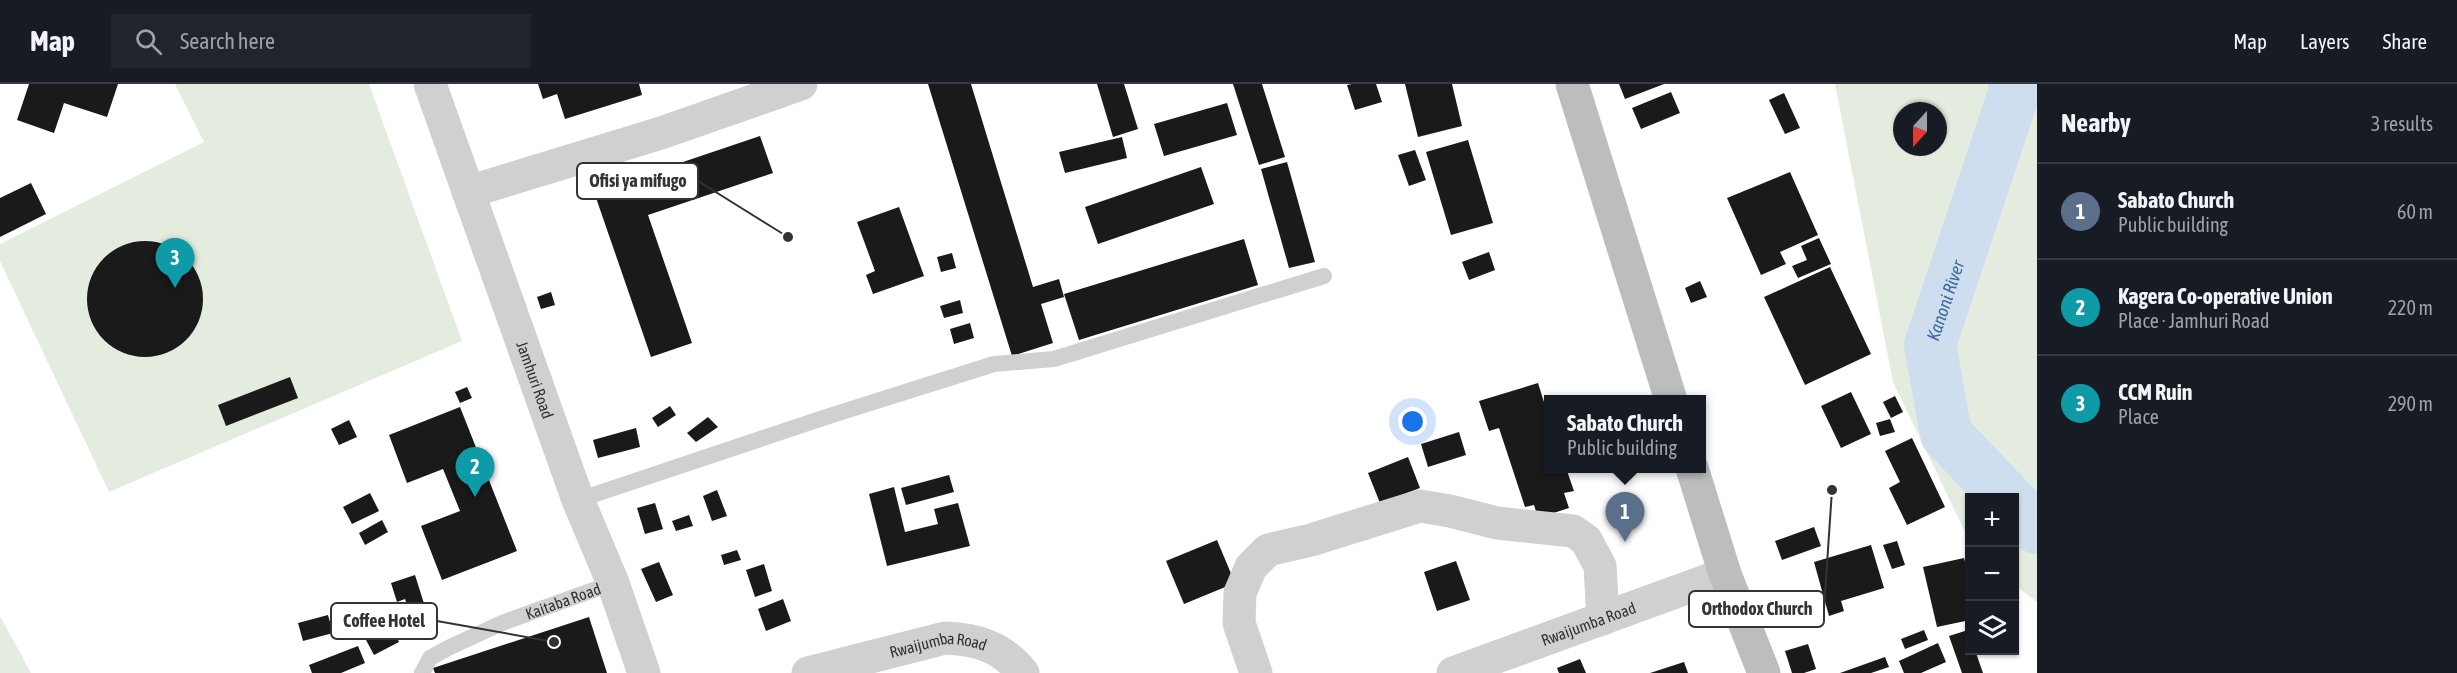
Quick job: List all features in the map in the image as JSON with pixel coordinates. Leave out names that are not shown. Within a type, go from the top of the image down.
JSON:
[{"type":"main road","points":[[1572,84],[1670,395]]},
{"type":"main road","points":[[1694,473],[1725,574],[1764,673]]},
{"type":"street","name":"Jamhuri Road","points":[[429,84],[578,500],[613,583],[644,673]]},
{"type":"street","points":[[468,192],[661,132],[801,84]]},
{"type":"street","points":[[1256,673],[1239,623],[1240,593],[1251,567],[1268,550],[1311,540],[1420,506],[1497,523],[1573,531],[1586,540],[1600,566],[1603,618]]},
{"type":"street","name":"Rwaijumba Road","points":[[1453,673],[1725,574]]},
{"type":"street","name":"Rwaijumba Road","points":[[808,673],[945,638],[968,639],[990,645],[1013,661],[1023,673]]},
{"type":"lane","points":[[578,500],[826,417],[994,364],[1054,359],[1324,276]]},
{"type":"lane","name":"Kaitaba Road","points":[[422,673],[430,658],[448,648],[502,623],[613,583]]},
{"type":"shaded area","points":[[175,84],[369,84],[462,341],[109,492],[0,261],[0,244],[204,142]]},
{"type":"shaded area","points":[[1835,84],[2037,84],[2037,602],[2019,588],[2019,493],[1965,493],[1965,532],[1893,382]]},
{"type":"shaded area","points":[[0,616],[31,673],[0,673]]},
{"type":"building","points":[[29,84],[118,84],[107,117],[64,103],[54,133],[17,120]]},
{"type":"building","points":[[538,84],[639,84],[642,95],[565,119],[557,94],[543,99]]},
{"type":"building","points":[[928,84],[971,84],[1033,287],[1059,279],[1064,297],[1041,304],[1053,343],[1012,356]]},
{"type":"building","points":[[1097,84],[1124,84],[1138,129],[1113,137]]},
{"type":"building","points":[[1233,84],[1262,84],[1285,157],[1259,165]]},
{"type":"building","points":[[1376,84],[1382,102],[1355,110],[1347,85]]},
{"type":"building","points":[[1405,84],[1452,84],[1462,126],[1418,137]]},
{"type":"building","points":[[1619,84],[1664,84],[1625,99]]},
{"type":"building","points":[[1671,92],[1680,113],[1641,129],[1632,108]]},
{"type":"building","points":[[1784,93],[1800,128],[1785,134],[1769,100]]},
{"type":"building","points":[[1227,103],[1237,135],[1164,156],[1154,124]]},
{"type":"building","points":[[760,136],[773,173],[648,215],[692,343],[651,357],[594,192]]},
{"type":"building","points":[[1122,137],[1127,158],[1065,173],[1059,152]]},
{"type":"building","points":[[1468,140],[1493,223],[1451,235],[1426,152]]},
{"type":"building","points":[[1415,150],[1426,180],[1409,186],[1398,155]]},
{"type":"building","points":[[1287,162],[1315,262],[1289,268],[1261,169]]},
{"type":"building","points":[[1201,167],[1214,204],[1098,244],[1085,207]]},
{"type":"building","points":[[1790,172],[1818,235],[1780,252],[1786,264],[1761,275],[1727,198]]},
{"type":"building","points":[[31,183],[46,214],[0,237],[0,198]]},
{"type":"building","points":[[899,207],[924,276],[873,294],[866,275],[875,271],[857,222]]},
{"type":"building","points":[[1819,238],[1831,264],[1798,278],[1792,266],[1807,260],[1801,246]]},
{"type":"building","points":[[1244,239],[1258,285],[1079,340],[1064,294]]},
{"type":"building","points":[[145,241],[167,246],[186,258],[198,277],[203,299],[198,321],[186,340],[167,352],[145,357],[123,352],[104,340],[92,321],[87,299],[92,277],[104,258],[123,246]]},
{"type":"building","points":[[1489,252],[1495,270],[1469,280],[1462,262]]},
{"type":"building","points":[[952,253],[956,268],[941,272],[937,257]]},
{"type":"building","points":[[1830,267],[1871,354],[1805,385],[1764,297]]},
{"type":"building","points":[[1700,281],[1707,297],[1691,303],[1685,288]]},
{"type":"building","points":[[551,292],[555,305],[541,309],[537,297]]},
{"type":"building","points":[[960,300],[963,313],[944,318],[940,306]]},
{"type":"building","points":[[970,323],[974,338],[954,344],[950,329]]},
{"type":"building","points":[[290,377],[298,398],[226,426],[218,405]]},
{"type":"building","points":[[1538,383],[1544,402],[1544,473],[1568,473],[1574,491],[1564,493],[1569,508],[1538,518],[1534,505],[1525,507],[1499,428],[1489,431],[1479,401]]},
{"type":"building","points":[[467,387],[472,398],[460,403],[455,392]]},
{"type":"building","points":[[1851,392],[1871,434],[1841,448],[1821,406]]},
{"type":"building","points":[[1895,396],[1903,412],[1891,418],[1883,402]]},
{"type":"building","points":[[670,406],[676,415],[658,427],[652,418]]},
{"type":"building","points":[[460,407],[517,551],[442,580],[421,526],[460,511],[443,469],[407,483],[389,435]]},
{"type":"building","points":[[708,417],[718,427],[696,442],[687,433]]},
{"type":"building","points":[[1890,419],[1895,432],[1880,436],[1876,423]]},
{"type":"building","points":[[349,420],[357,437],[339,445],[331,429]]},
{"type":"building","points":[[636,428],[640,447],[598,458],[593,440]]},
{"type":"building","points":[[1459,432],[1466,455],[1428,467],[1421,444]]},
{"type":"building","points":[[1912,438],[1945,507],[1907,525],[1889,488],[1900,482],[1885,451]]},
{"type":"building","points":[[1408,457],[1420,488],[1380,503],[1368,473]]},
{"type":"building","points":[[949,475],[954,492],[906,505],[901,488]]},
{"type":"building","points":[[894,487],[905,532],[938,524],[934,509],[958,503],[970,546],[887,566],[869,494]]},
{"type":"building","points":[[717,490],[727,516],[712,521],[703,496]]},
{"type":"building","points":[[370,493],[379,511],[352,524],[343,507]]},
{"type":"building","points":[[655,503],[663,529],[645,534],[637,508]]},
{"type":"building","points":[[689,515],[693,526],[676,531],[672,521]]},
{"type":"building","points":[[382,520],[388,532],[365,545],[359,533]]},
{"type":"building","points":[[1814,527],[1821,546],[1782,560],[1775,541]]},
{"type":"building","points":[[1217,540],[1235,583],[1184,604],[1166,561]]},
{"type":"building","points":[[1897,541],[1905,565],[1892,569],[1883,545]]},
{"type":"building","points":[[1871,545],[1884,588],[1841,601],[1844,611],[1829,616],[1814,562]]},
{"type":"building","points":[[737,550],[741,560],[724,565],[721,555]]},
{"type":"building","points":[[1964,558],[1965,621],[1937,627],[1923,567]]},
{"type":"building","points":[[1456,561],[1470,600],[1437,611],[1424,572]]},
{"type":"building","points":[[659,562],[673,595],[656,602],[641,569]]},
{"type":"building","points":[[764,564],[772,591],[755,597],[746,570]]},
{"type":"building","points":[[415,575],[427,613],[411,617],[405,599],[397,602],[391,583]]},
{"type":"building","points":[[783,599],[791,621],[766,631],[758,609]]},
{"type":"building","points":[[328,615],[333,633],[303,641],[298,623]]},
{"type":"building","points":[[589,617],[607,673],[435,673],[433,668]]},
{"type":"building","points":[[392,627],[399,642],[374,655],[366,640]]},
{"type":"building","points":[[1924,630],[1928,640],[1905,649],[1901,639]]},
{"type":"building","points":[[1965,631],[1965,655],[1977,655],[1983,673],[1962,673],[1949,636]]},
{"type":"building","points":[[1938,643],[1946,662],[1921,673],[1904,673],[1899,661]]},
{"type":"building","points":[[1808,644],[1816,669],[1804,673],[1792,673],[1785,651]]},
{"type":"building","points":[[358,646],[365,663],[341,673],[312,673],[309,665]]},
{"type":"building","points":[[1885,657],[1889,667],[1871,673],[1840,673]]},
{"type":"building","points":[[1580,659],[1586,673],[1559,673],[1557,668]]},
{"type":"building","points":[[1684,662],[1688,673],[1650,673]]},
{"type":"waterway","name":"Kanoni River","points":[[2002,493],[1946,434],[1930,345],[2014,93],[2014,84]]},
{"type":"waterway","name":"Kanoni River","points":[[2019,510],[2037,528]]},
{"type":"place","name":"Ofisi ya mifugo","points":[[788,237]]},
{"type":"place","name":"CCM Ruin","points":[[175,288]]},
{"type":"place","name":"Orthodox Church","points":[[1832,490]]},
{"type":"place","name":"Kagera Co-operative Union","points":[[475,497]]},
{"type":"place","name":"Sabato Church","points":[[1625,542]]},
{"type":"place","name":"Coffee Hotel","points":[[554,642]]}]
